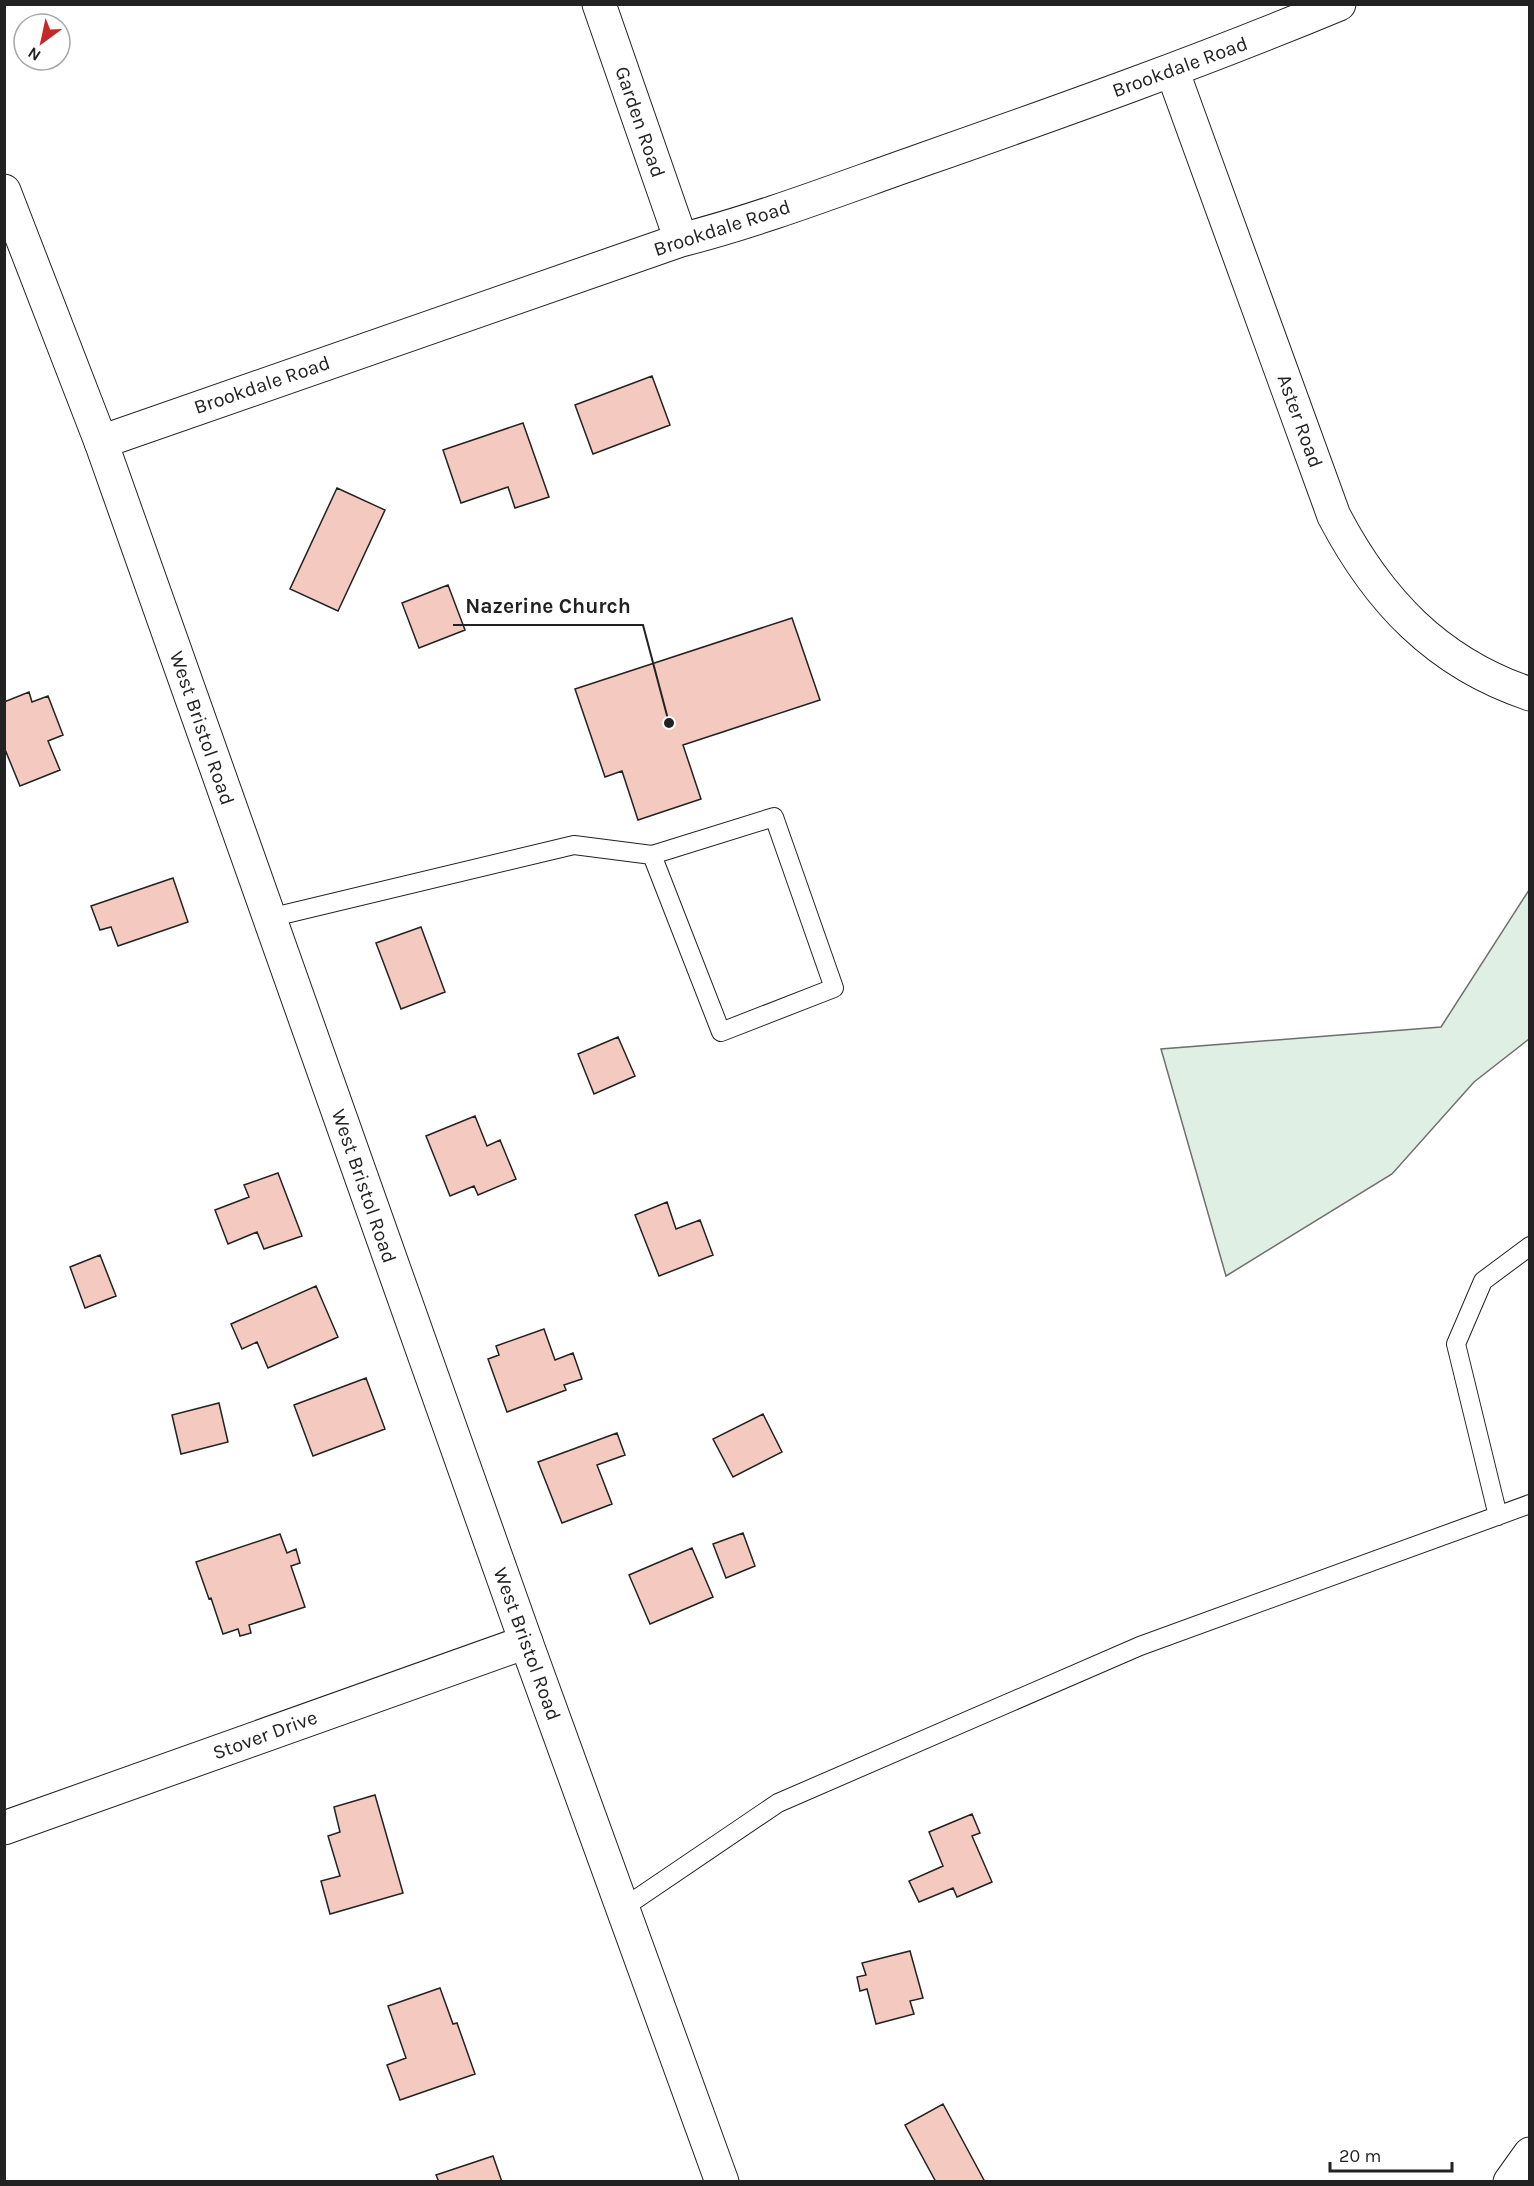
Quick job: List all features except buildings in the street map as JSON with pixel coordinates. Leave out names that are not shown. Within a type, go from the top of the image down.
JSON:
[{"type":"street","name":"Garden Road","points":[[599,4],[681,240]]},
{"type":"street","name":"Brookdale Road","points":[[101,442],[681,240],[740,224],[995,135],[1240,45],[1339,4]]},
{"type":"street","name":"Aster Road","points":[[1172,70],[1334,516],[1347,540],[1379,589],[1413,626],[1446,653],[1501,684],[1530,694]]},
{"type":"street","name":"West Bristol Road","points":[[4,191],[14,245],[101,442],[526,1642],[722,2181]]},
{"type":"street","name":"Stover Drive","points":[[4,1828],[526,1642]]},
{"type":"street","points":[[1510,2181],[1530,2154]]},
{"type":"lane","points":[[269,918],[574,845],[652,855],[774,817],[834,988],[721,1032],[652,855]]},
{"type":"lane","points":[[1498,1516],[1456,1344],[1484,1281],[1530,1246]]},
{"type":"lane","points":[[623,1908],[778,1803],[1140,1646],[1530,1504]]},
{"type":"green space","points":[[1529,890],[1529,1039],[1474,1082],[1392,1174],[1226,1276],[1161,1049],[1441,1027]]},
{"type":"place","name":"Nazerine Church","points":[[669,723]]}]
